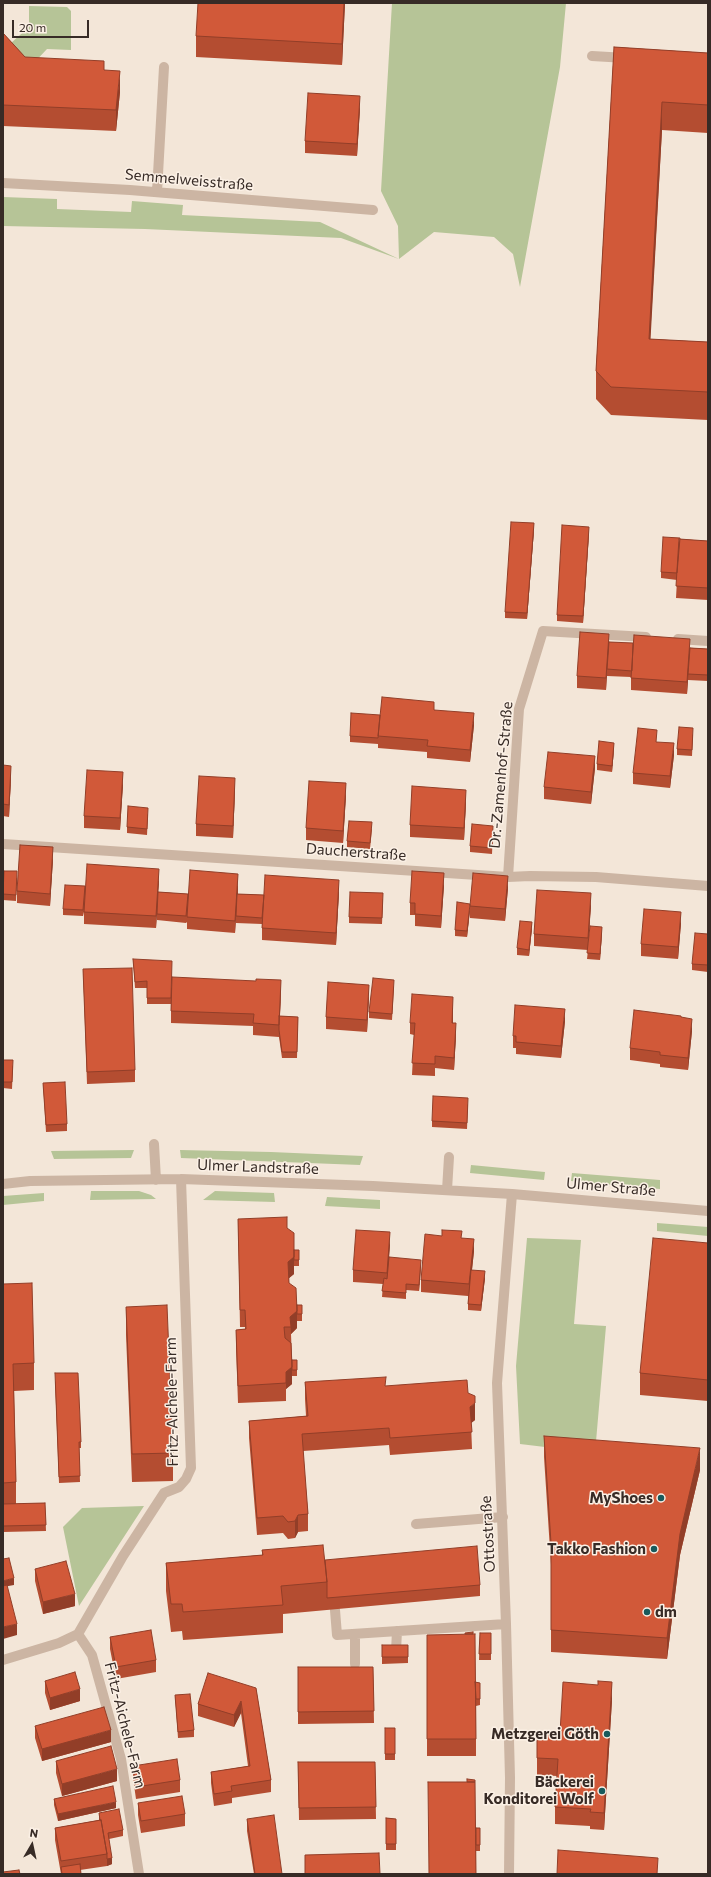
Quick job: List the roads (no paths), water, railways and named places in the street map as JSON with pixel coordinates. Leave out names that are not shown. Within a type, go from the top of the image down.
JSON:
[{"type":"street","points":[[592,56],[636,59]]},
{"type":"street","points":[[157,192],[164,67]]},
{"type":"street","name":"Semmelweisstraße","points":[[3,183],[157,192],[373,210]]},
{"type":"street","name":"Dr.-Zamenhof-Straße","points":[[508,878],[519,709],[543,630],[708,641]]},
{"type":"street","name":"Daucherstraße","points":[[3,844],[508,878],[530,876],[596,877],[708,886]]},
{"type":"street","points":[[154,1144],[156,1180]]},
{"type":"street","points":[[447,1190],[449,1156]]},
{"type":"street","name":"Ulmer Landstraße","points":[[3,1184],[30,1181],[182,1179],[373,1186],[512,1194]]},
{"type":"street","name":"Fritz-Aichele-Farm","points":[[139,1874],[121,1759],[92,1655],[78,1634],[123,1556],[164,1493],[179,1487],[191,1468],[182,1179]]},
{"type":"street","name":"Ulmer Straße","points":[[512,1194],[708,1211]]},
{"type":"street","name":"Ottostraße","points":[[509,1874],[510,1778],[503,1516],[497,1382],[512,1194]]},
{"type":"street","points":[[416,1524],[503,1516]]},
{"type":"street","points":[[335,1610],[337,1635],[506,1624]]},
{"type":"street","points":[[396,1631],[396,1651]]},
{"type":"street","points":[[3,1660],[59,1643],[78,1634]]},
{"type":"street","points":[[355,1634],[355,1664]]},
{"type":"place","name":"MyShoes","points":[[661,1498]]},
{"type":"place","name":"Takko Fashion","points":[[654,1549]]},
{"type":"place","name":"dm","points":[[647,1612]]},
{"type":"place","name":"Metzgerei Göth","points":[[607,1734]]},
{"type":"place","name":"Bäckerei Konditorei Wolf","points":[[602,1791]]}]
